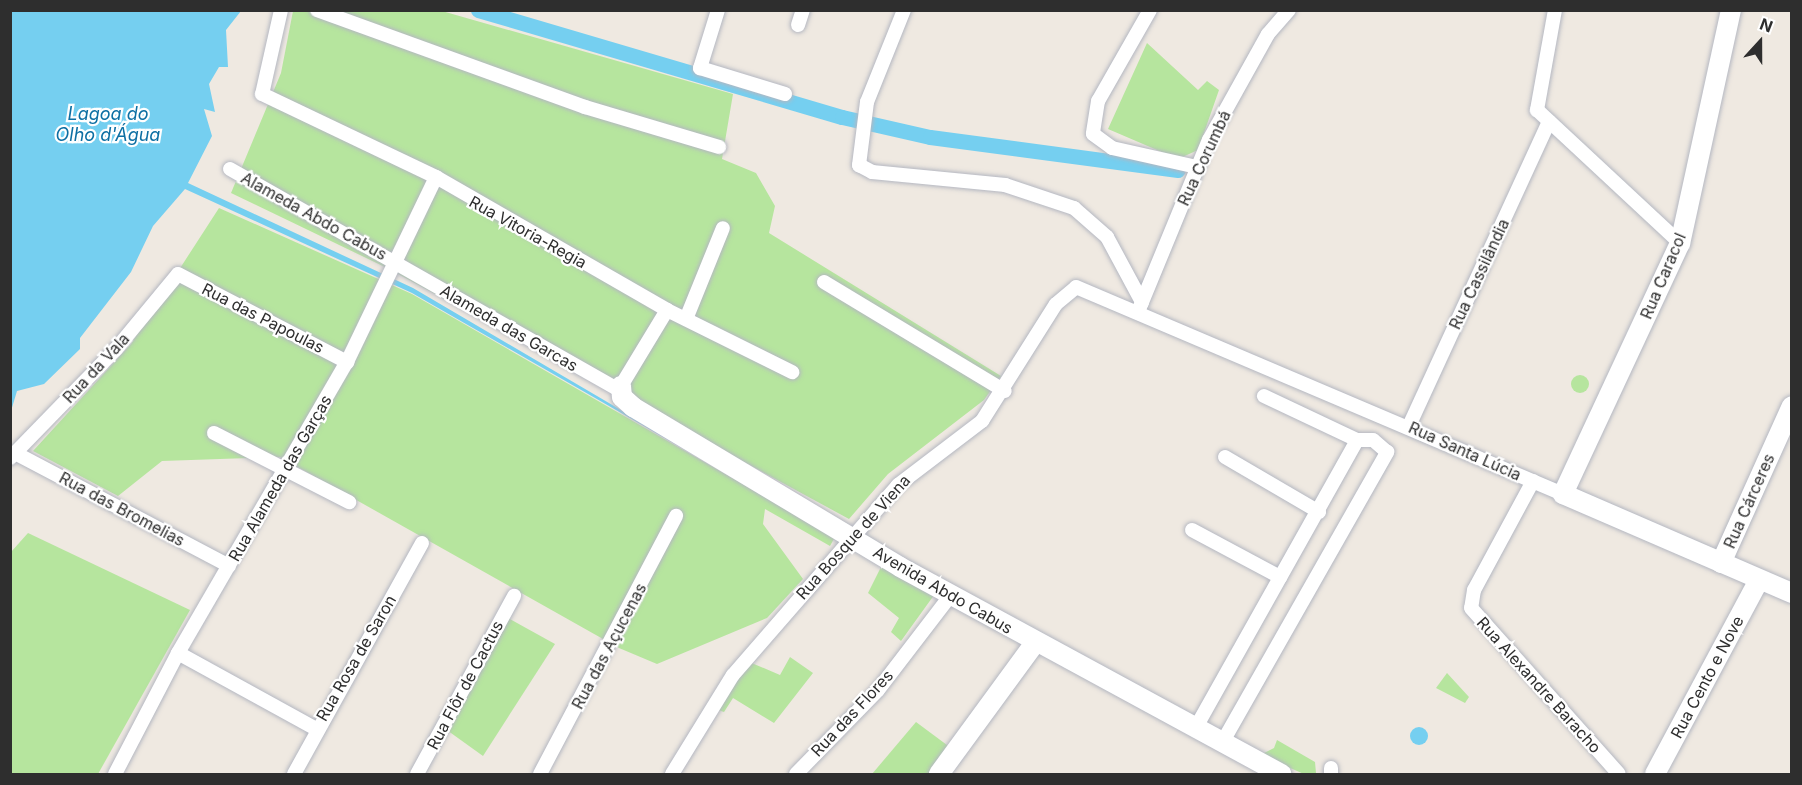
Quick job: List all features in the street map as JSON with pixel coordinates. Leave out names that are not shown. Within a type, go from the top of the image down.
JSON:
[{"type":"street","name":"Rua Vitoria-Regia","points":[[281,10],[262,94],[436,177],[667,310],[792,372]]},
{"type":"street","points":[[317,10],[585,107],[719,147]]},
{"type":"street","points":[[718,10],[700,68],[785,94]]},
{"type":"street","points":[[798,25],[803,10]]},
{"type":"street","points":[[904,10],[862,121],[858,158],[865,170],[1005,185],[1074,208],[1107,237],[1139,308]]},
{"type":"street","points":[[1150,10],[1098,101],[1093,134],[1112,148],[1197,167]]},
{"type":"street","name":"Rua Corumbá","points":[[1139,308],[1197,167],[1253,58],[1288,10]]},
{"type":"street","points":[[1555,10],[1536,104],[1549,122],[1680,243]]},
{"type":"street","name":"Rua Caracol","points":[[1563,494],[1680,243],[1731,10]]},
{"type":"street","name":"Rua Cassilândia","points":[[1409,426],[1549,122]]},
{"type":"street","name":"Alameda Abdo Cabus","points":[[230,169],[397,266]]},
{"type":"street","name":"Rua Alameda das Garças","points":[[115,774],[178,653],[347,362],[397,266],[436,177]]},
{"type":"street","points":[[686,319],[723,228]]},
{"type":"street","name":"Alameda das Garcas","points":[[397,266],[621,388]]},
{"type":"street","name":"Rua das Papoulas","points":[[178,274],[347,362]]},
{"type":"street","name":"Rua da Vala","points":[[13,455],[116,349],[178,274]]},
{"type":"street","points":[[824,282],[1005,391]]},
{"type":"street","name":"Rua Bosque de Viena","points":[[672,774],[720,692],[850,535],[915,470],[963,439],[1005,391],[1068,291],[1088,291],[1139,308]]},
{"type":"street","name":"Rua Santa Lúcia","points":[[1139,308],[1791,593]]},
{"type":"street","points":[[621,388],[667,310]]},
{"type":"street","name":"Avenida Abdo Cabus","points":[[621,388],[633,407],[951,595],[1035,643],[1282,774]]},
{"type":"street","points":[[1222,743],[1385,457],[1383,444],[1357,440],[1264,396]]},
{"type":"street","name":"Rua Cárceres","points":[[1721,563],[1791,406]]},
{"type":"street","points":[[214,433],[349,502]]},
{"type":"street","points":[[1196,729],[1319,512],[1357,440]]},
{"type":"street","name":"Rua das Bromelias","points":[[13,455],[229,566]]},
{"type":"street","points":[[1225,457],[1319,512]]},
{"type":"street","name":"Rua Alexandre Baracho","points":[[1533,481],[1474,590],[1471,608],[1619,774]]},
{"type":"street","name":"Rua das Açucenas","points":[[540,774],[676,516]]},
{"type":"street","points":[[1192,530],[1280,578]]},
{"type":"street","name":"Rua Rosa de Saron","points":[[294,774],[316,729],[422,543]]},
{"type":"street","name":"Rua Cento e Nove","points":[[1655,774],[1759,580]]},
{"type":"street","name":"Rua das Flores","points":[[796,774],[878,690],[951,595]]},
{"type":"street","name":"Rua Flôr de Cactus","points":[[417,774],[514,596]]},
{"type":"street","points":[[939,774],[1035,643]]},
{"type":"street","points":[[178,653],[316,729]]},
{"type":"green space","points":[[293,11],[442,11],[733,94],[722,159],[756,173],[775,206],[769,233],[1001,376],[984,400],[888,474],[849,519],[387,268],[231,193],[281,73]]},
{"type":"green space","points":[[1147,43],[1198,90],[1207,81],[1219,90],[1198,150],[1178,159],[1108,129]]},
{"type":"green space","points":[[219,208],[412,294],[835,537],[830,546],[765,509],[763,524],[803,579],[767,618],[657,664],[619,648],[280,457],[162,461],[118,496],[33,451],[131,344]]},
{"type":"green space","points":[[1580,375],[1586,378],[1589,384],[1586,390],[1580,393],[1574,390],[1571,384],[1574,378]]},
{"type":"green space","points":[[28,533],[190,610],[98,774],[11,774],[11,552]]},
{"type":"green space","points":[[884,561],[937,591],[901,641],[891,632],[899,618],[868,593]]},
{"type":"green space","points":[[506,617],[555,644],[483,756],[444,728]]},
{"type":"green space","points":[[790,657],[813,673],[774,723],[733,698],[724,712],[712,708],[747,661],[780,675]]},
{"type":"green space","points":[[1447,673],[1469,697],[1465,703],[1436,688]]},
{"type":"green space","points":[[916,722],[951,748],[933,774],[872,774]]},
{"type":"green space","points":[[1277,740],[1315,762],[1316,773],[1304,774],[1260,755],[1274,748]]},
{"type":"water","name":"Lagoa do Olho d'Água","points":[[11,11],[241,11],[226,30],[228,67],[219,67],[209,84],[215,112],[204,109],[212,136],[188,183],[413,288],[832,534],[412,293],[185,189],[153,226],[131,272],[80,338],[80,349],[44,384],[17,391],[11,411]]},
{"type":"water","points":[[1419,727],[1425,730],[1428,736],[1425,742],[1419,745],[1413,742],[1410,736],[1413,730]]},
{"type":"waterway","points":[[478,10],[842,117],[930,137],[1178,170]]}]
